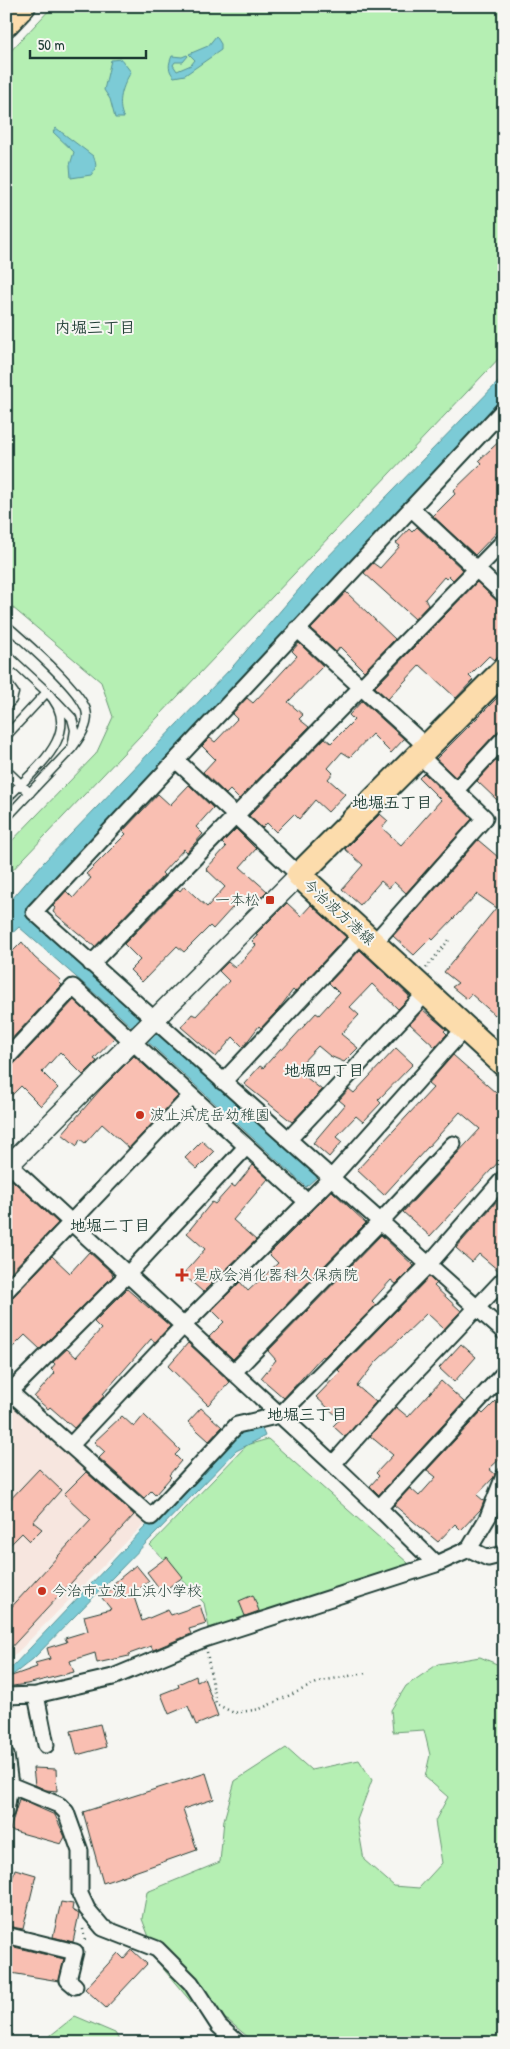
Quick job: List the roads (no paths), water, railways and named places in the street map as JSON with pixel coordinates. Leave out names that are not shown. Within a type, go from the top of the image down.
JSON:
[{"type":"main road","points":[[6,24],[23,6]]},
{"type":"main road","name":"今治波方港線","points":[[504,670],[299,875],[504,1064]]},
{"type":"street","points":[[504,409],[34,912],[504,1332]]},
{"type":"street","points":[[410,508],[504,594]]},
{"type":"street","points":[[91,964],[504,541]]},
{"type":"street","points":[[223,1082],[485,818],[360,687],[297,630]]},
{"type":"street","points":[[457,789],[504,738]]},
{"type":"street","points":[[176,760],[299,875],[133,1042],[7,1165],[333,1464],[436,1564]]},
{"type":"street","points":[[6,1059],[73,987],[306,1201]]},
{"type":"street","points":[[289,1139],[420,987]]},
{"type":"street","points":[[71,1445],[182,1327],[332,1177],[464,1028]]},
{"type":"street","points":[[6,1291],[191,1096]]},
{"type":"street","points":[[233,1373],[453,1144]]},
{"type":"street","points":[[246,1147],[127,1275],[8,1391],[151,1517],[237,1425],[280,1415],[429,1264],[504,1178]]},
{"type":"street","points":[[333,1464],[397,1392],[504,1279]]},
{"type":"street","points":[[379,1508],[504,1373]]},
{"type":"street","points":[[6,1696],[36,1695],[113,1678],[204,1639],[436,1564],[469,1549],[488,1517],[504,1476]]},
{"type":"street","points":[[469,1549],[488,1558],[504,1554]]},
{"type":"street","points":[[36,1695],[46,1745]]},
{"type":"street","points":[[6,1755],[10,1785],[6,1811]]},
{"type":"street","points":[[10,1785],[59,1805],[66,1812],[80,1851],[80,1894],[87,1908],[103,1928],[111,1933],[157,1949],[191,1983],[219,2026],[238,2043]]},
{"type":"street","points":[[6,1935],[75,1952],[68,1980],[75,1986]]},
{"type":"lane","points":[[6,625],[69,686],[86,710],[83,734],[6,818]]},
{"type":"lane","points":[[6,654],[72,718],[75,730],[72,748]]},
{"type":"lane","points":[[6,672],[15,663]]},
{"type":"lane","points":[[6,682],[14,693],[12,700],[6,706]]},
{"type":"lane","points":[[6,736],[47,692]]},
{"type":"lane","points":[[6,799],[54,747],[60,736],[63,726],[56,701]]},
{"type":"lane","points":[[6,770],[30,792]]},
{"type":"water","points":[[216,36],[221,44],[221,50],[185,75],[174,77],[169,67],[172,56],[188,56],[183,62],[175,62],[173,65],[177,71],[191,65],[195,60],[189,54],[208,46]]},
{"type":"water","points":[[121,59],[131,72],[125,83],[121,100],[124,118],[115,118],[110,99],[104,90],[111,60]]},
{"type":"water","points":[[56,128],[93,156],[96,166],[91,175],[71,178],[70,165],[74,152],[53,132]]},
{"type":"water","points":[[504,376],[504,401],[30,915],[318,1176],[306,1187],[108,1005],[19,927],[6,939],[6,906],[43,863],[234,665],[318,567]]},
{"type":"water","points":[[261,1426],[265,1436],[236,1451],[33,1659],[14,1674],[6,1676],[6,1668],[12,1667],[221,1447],[241,1428]]},
{"type":"place","name":"一本松","points":[[270,900]]},
{"type":"place","name":"波止浜虎岳幼稚園","points":[[140,1115]]},
{"type":"place","name":"是成会消化器科久保病院","points":[[182,1275]]},
{"type":"place","name":"今治市立波止浜小学校","points":[[42,1591]]},
{"type":"district","name":"内堀三丁目","points":[[95,327]]},
{"type":"district","name":"地堀五丁目","points":[[392,802]]},
{"type":"district","name":"地堀四丁目","points":[[324,1070]]},
{"type":"district","name":"地堀二丁目","points":[[110,1225]]},
{"type":"district","name":"地堀三丁目","points":[[307,1414]]}]
